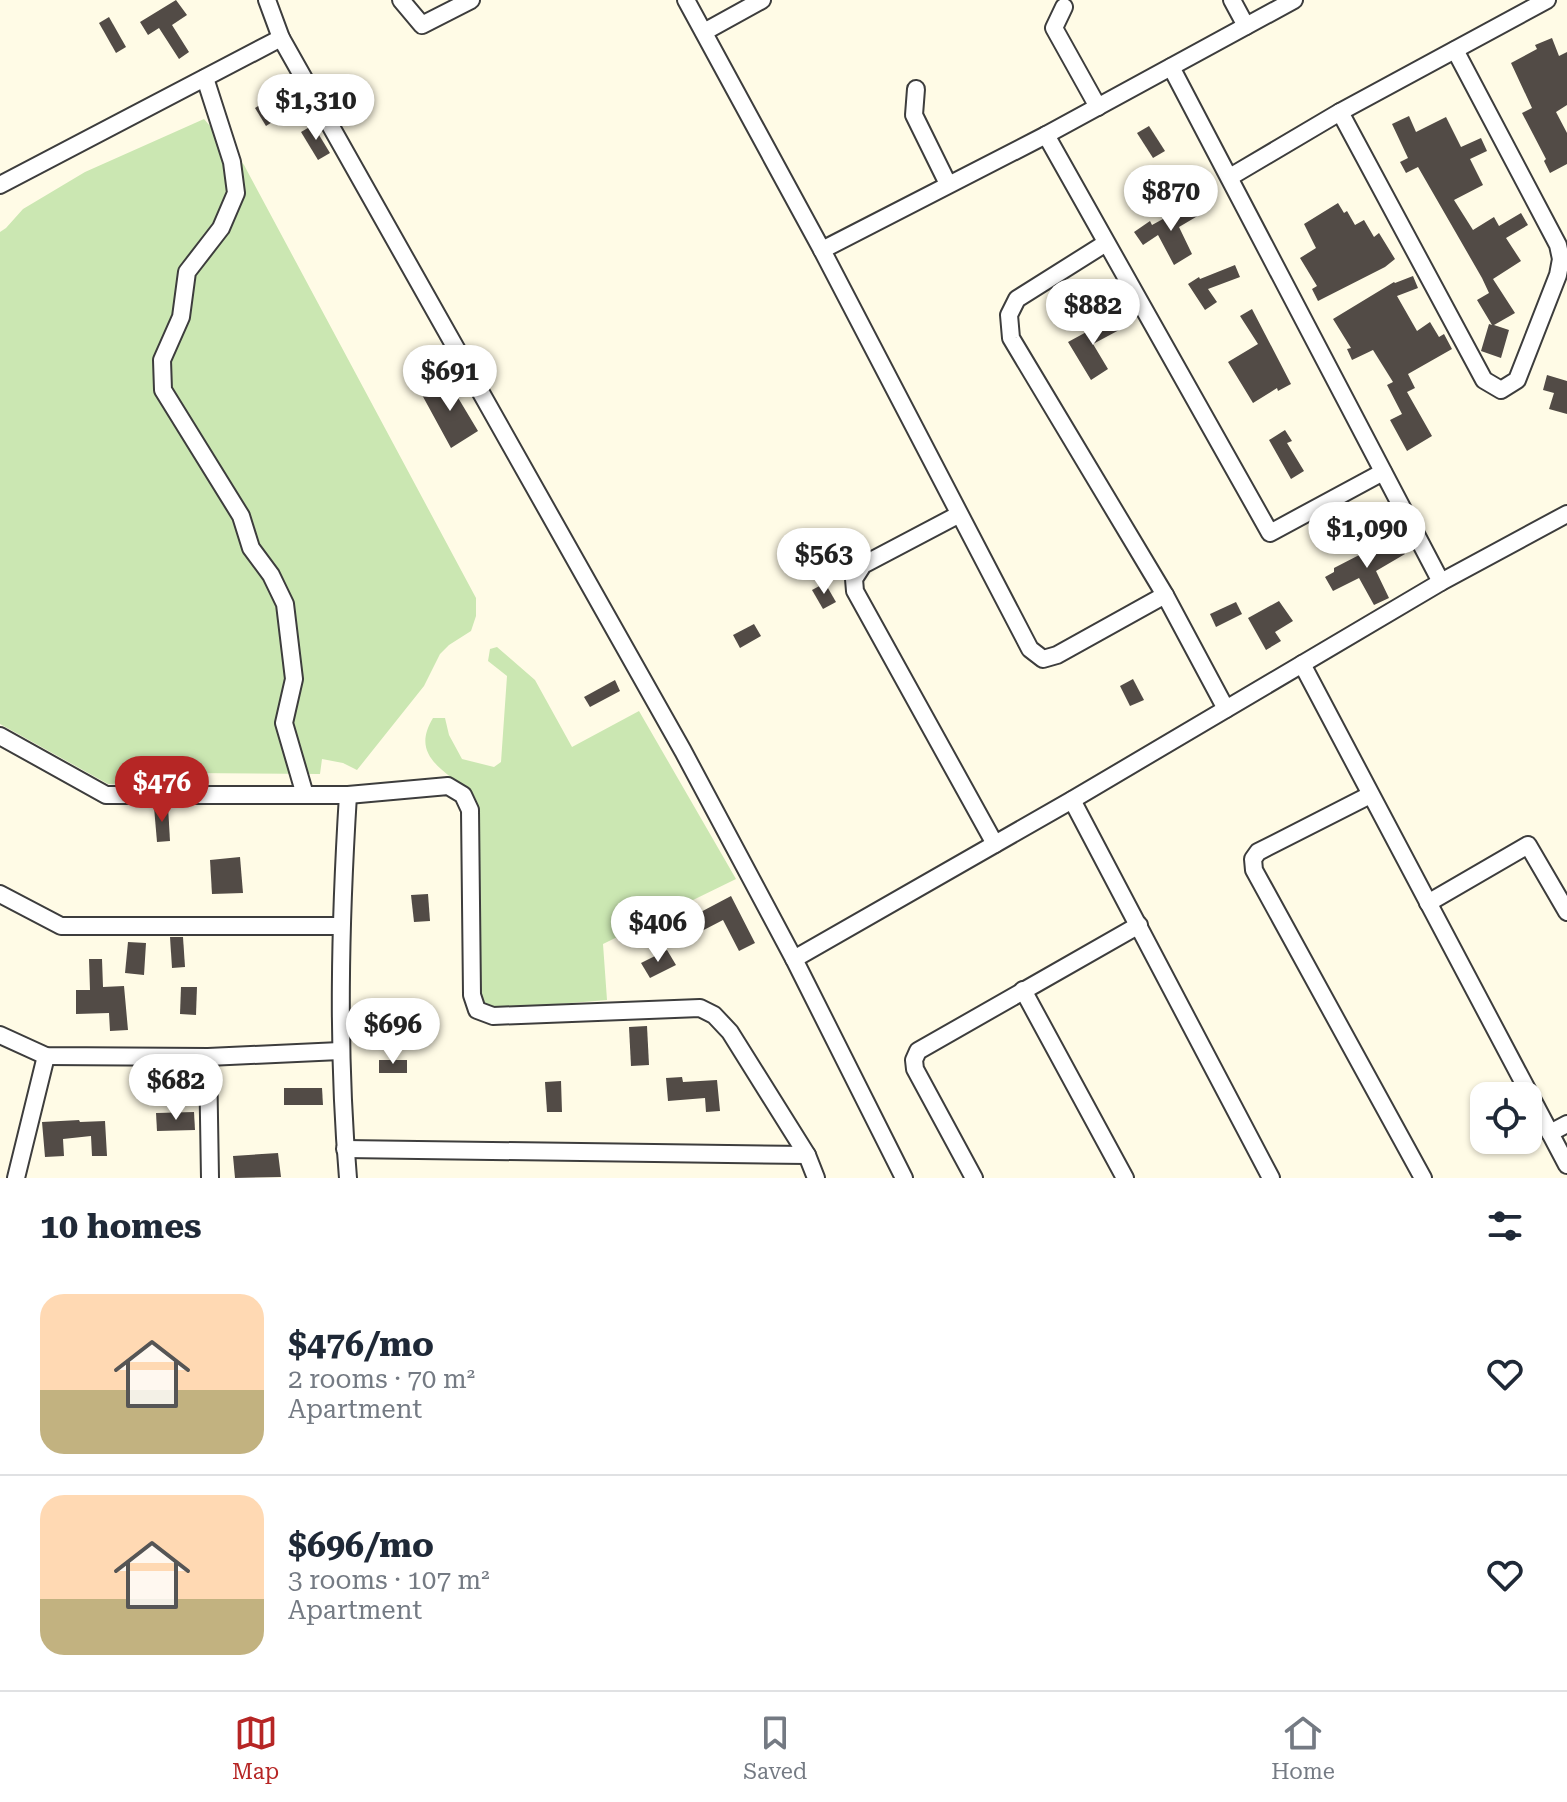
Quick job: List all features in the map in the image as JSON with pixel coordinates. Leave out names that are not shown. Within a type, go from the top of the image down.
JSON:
[{"type":"street","points":[[267,0],[281,38],[683,751],[794,959],[904,1178]]},
{"type":"street","points":[[401,0],[422,25],[471,0]]},
{"type":"street","points":[[686,0],[822,250],[1030,649],[1043,659],[1057,655],[1165,595]]},
{"type":"street","points":[[704,32],[762,0]]},
{"type":"street","points":[[1232,0],[1246,26]]},
{"type":"street","points":[[822,250],[1046,135],[1294,0]]},
{"type":"street","points":[[1230,177],[1340,112],[1547,0]]},
{"type":"street","points":[[1064,7],[1054,28],[1098,107]]},
{"type":"street","points":[[0,185],[281,38]]},
{"type":"street","points":[[1340,112],[1484,380],[1501,390],[1517,380],[1558,275],[1561,259],[1558,245],[1455,50]]},
{"type":"street","points":[[1171,67],[1441,582]]},
{"type":"street","points":[[205,78],[232,162],[236,193],[221,228],[187,272],[181,317],[162,360],[163,390],[241,516],[251,548],[271,575],[285,604],[294,679],[284,723],[305,795]]},
{"type":"street","points":[[916,89],[914,115],[948,184]]},
{"type":"street","points":[[1046,135],[1270,533],[1383,472]]},
{"type":"street","points":[[1106,243],[1017,299],[1009,315],[1011,338],[1165,595],[1226,709]]},
{"type":"street","points":[[794,959],[1072,800],[1441,582],[1567,514]]},
{"type":"street","points":[[958,515],[863,565],[854,579],[855,591],[995,844]]},
{"type":"street","points":[[1302,664],[1567,1165]]},
{"type":"street","points":[[0,736],[106,795],[348,795],[448,786],[463,795],[470,810],[472,995],[477,1010],[493,1016],[700,1008],[714,1015],[730,1032],[807,1155],[816,1178]]},
{"type":"street","points":[[348,795],[340,926],[340,1051],[348,1178]]},
{"type":"street","points":[[1370,795],[1258,852],[1253,859],[1254,870],[1423,1178]]},
{"type":"street","points":[[1072,800],[1271,1178]]},
{"type":"street","points":[[1428,903],[1528,845],[1567,912]]},
{"type":"street","points":[[0,894],[61,926],[340,926]]},
{"type":"street","points":[[974,1178],[915,1069],[914,1060],[918,1051],[1139,925]]},
{"type":"street","points":[[1023,990],[1125,1178]]},
{"type":"street","points":[[0,1035],[46,1056],[208,1057],[340,1051]]},
{"type":"street","points":[[16,1178],[46,1056]]},
{"type":"street","points":[[208,1057],[210,1178]]},
{"type":"street","points":[[1550,1133],[1567,1124]]},
{"type":"street","points":[[345,1149],[807,1155]]},
{"type":"green space","points":[[204,119],[244,165],[476,598],[476,616],[471,631],[440,654],[424,686],[357,770],[343,763],[322,759],[320,774],[188,773],[147,783],[108,784],[0,724],[0,232],[23,209],[85,172]]},
{"type":"green space","points":[[497,647],[535,680],[572,747],[639,711],[736,879],[603,944],[607,1000],[500,1009],[486,1004],[477,993],[467,791],[433,760],[425,742],[433,718],[445,718],[449,735],[462,759],[494,767],[501,762],[507,676],[488,661],[490,649]]},
{"type":"building","points":[[176,0],[187,15],[172,25],[189,52],[179,59],[159,28],[148,35],[140,22]]},
{"type":"building","points":[[109,17],[126,47],[116,53],[99,23]]},
{"type":"building","points":[[1552,38],[1559,56],[1567,52],[1567,105],[1556,112],[1567,133],[1567,164],[1550,173],[1522,113],[1532,108],[1511,63],[1537,49],[1535,45]]},
{"type":"building","points":[[282,91],[293,109],[266,126],[255,108]]},
{"type":"building","points":[[1409,116],[1416,132],[1446,117],[1461,147],[1481,138],[1487,151],[1470,159],[1483,185],[1454,200],[1473,230],[1494,217],[1499,226],[1521,213],[1528,225],[1506,238],[1521,261],[1493,279],[1515,313],[1494,325],[1509,330],[1501,358],[1481,351],[1489,324],[1492,325],[1477,300],[1489,293],[1482,278],[1418,167],[1406,173],[1400,162],[1408,158],[1392,124]]},
{"type":"building","points":[[313,125],[330,153],[318,160],[301,132]]},
{"type":"building","points":[[1149,126],[1165,151],[1153,158],[1137,133]]},
{"type":"building","points":[[1194,202],[1201,214],[1179,227],[1192,254],[1174,265],[1158,235],[1143,245],[1134,232],[1150,221],[1152,225]]},
{"type":"building","points":[[1338,203],[1355,225],[1364,220],[1374,237],[1379,233],[1395,259],[1318,301],[1312,289],[1317,286],[1300,258],[1316,248],[1304,224]]},
{"type":"building","points":[[1235,265],[1240,277],[1208,289],[1217,302],[1205,310],[1188,284]]},
{"type":"building","points":[[1413,276],[1418,288],[1397,296],[1417,331],[1430,322],[1439,337],[1444,334],[1452,349],[1408,374],[1415,388],[1407,392],[1432,436],[1407,451],[1390,420],[1402,414],[1387,385],[1393,382],[1373,350],[1352,360],[1347,349],[1351,348],[1333,319],[1394,282]]},
{"type":"building","points":[[1252,309],[1291,384],[1278,391],[1277,388],[1253,403],[1228,362],[1258,344],[1240,316]]},
{"type":"building","points":[[1114,317],[1121,329],[1093,344],[1108,369],[1091,380],[1068,342]]},
{"type":"building","points":[[1547,375],[1567,381],[1567,414],[1549,409],[1554,393],[1543,390]]},
{"type":"building","points":[[452,378],[458,389],[454,391],[478,431],[451,448],[421,393]]},
{"type":"building","points":[[1285,430],[1292,441],[1287,443],[1304,471],[1291,479],[1269,440]]},
{"type":"building","points":[[1394,537],[1405,554],[1376,571],[1389,598],[1374,605],[1359,578],[1333,591],[1325,577],[1334,572],[1334,568]]},
{"type":"building","points":[[825,583],[836,602],[823,609],[812,590]]},
{"type":"building","points":[[1279,601],[1293,621],[1275,632],[1281,641],[1266,650],[1248,618]]},
{"type":"building","points":[[1236,602],[1242,614],[1216,627],[1210,614]]},
{"type":"building","points":[[754,624],[761,636],[740,648],[733,635]]},
{"type":"building","points":[[1133,679],[1144,700],[1130,706],[1120,686]]},
{"type":"building","points":[[615,680],[620,691],[590,707],[584,697]]},
{"type":"building","points":[[168,806],[170,841],[157,842],[154,807]]},
{"type":"building","points":[[240,857],[243,893],[212,894],[210,860]]},
{"type":"building","points":[[428,894],[430,921],[414,922],[411,895]]},
{"type":"building","points":[[731,896],[755,943],[739,951],[723,920],[671,947],[663,932]]},
{"type":"building","points":[[170,937],[183,937],[185,967],[172,968]]},
{"type":"building","points":[[128,942],[146,943],[144,975],[125,973]]},
{"type":"building","points":[[667,950],[676,965],[650,978],[641,963]]},
{"type":"building","points":[[89,959],[102,959],[103,987],[124,986],[128,1030],[110,1031],[109,1013],[76,1014],[76,990],[90,990]]},
{"type":"building","points":[[181,987],[197,987],[196,1015],[180,1014]]},
{"type":"building","points":[[647,1026],[649,1065],[631,1066],[629,1027]]},
{"type":"building","points":[[379,1060],[407,1060],[407,1073],[379,1073]]},
{"type":"building","points":[[682,1077],[683,1082],[717,1080],[720,1111],[706,1112],[705,1098],[668,1101],[666,1078]]},
{"type":"building","points":[[561,1081],[562,1112],[547,1112],[545,1082]]},
{"type":"building","points":[[284,1088],[322,1088],[323,1105],[284,1105]]},
{"type":"building","points":[[194,1112],[195,1130],[157,1131],[156,1113]]},
{"type":"building","points":[[105,1121],[107,1156],[92,1156],[91,1136],[63,1139],[64,1156],[45,1157],[42,1122]]},
{"type":"building","points":[[278,1153],[281,1177],[235,1178],[233,1156]]}]
